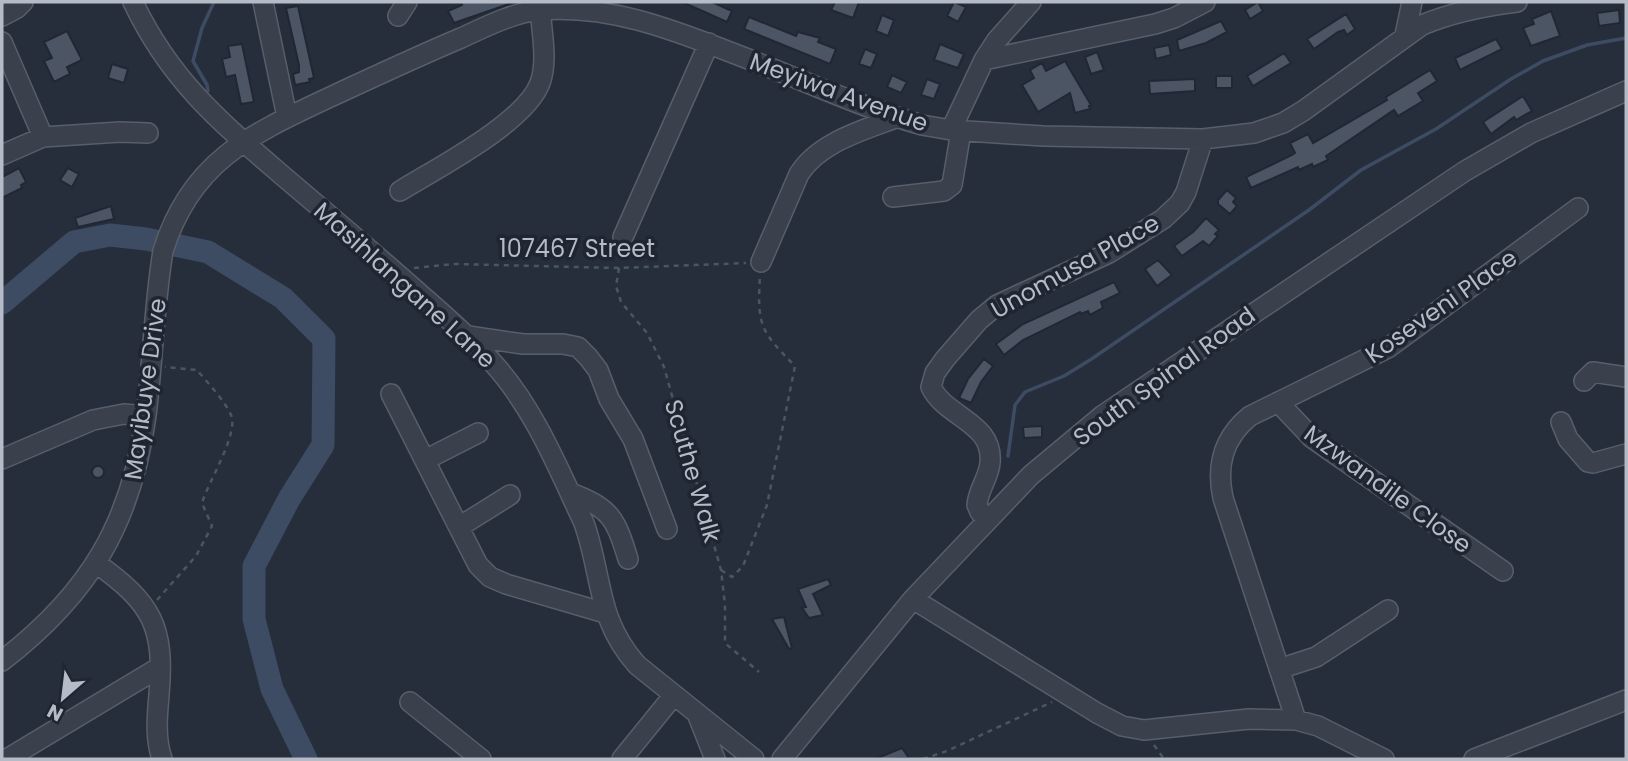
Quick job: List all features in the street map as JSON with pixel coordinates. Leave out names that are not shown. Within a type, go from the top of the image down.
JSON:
[{"type":"street","name":"Masihlangane Lane","points":[[133,2],[146,29],[172,69],[198,100],[468,337],[512,384],[570,493],[591,542],[605,613],[624,650],[637,664],[754,759]]},
{"type":"street","points":[[263,2],[287,117]]},
{"type":"street","points":[[893,197],[944,191],[952,185],[956,130],[984,60],[997,40],[1031,2]]},
{"type":"street","points":[[1405,35],[1412,2]]},
{"type":"street","name":"Meyiwa Avenue","points":[[243,142],[287,117],[484,28],[540,6],[620,15],[650,22],[922,125],[1043,136],[1203,138],[1254,134],[1283,123],[1422,25],[1445,15],[1517,2]]},
{"type":"street","points":[[2,16],[24,3]]},
{"type":"street","points":[[984,60],[1155,24],[1201,3]]},
{"type":"street","points":[[400,191],[504,124],[533,97],[544,64],[540,6]]},
{"type":"street","points":[[2,42],[43,137]]},
{"type":"street","points":[[623,237],[709,44]]},
{"type":"street","name":"South Spinal Road","points":[[782,759],[914,599],[988,519],[1031,475],[1103,415],[1465,171],[1531,133],[1626,91]]},
{"type":"street","points":[[761,262],[806,163],[830,146],[898,117]]},
{"type":"street","points":[[2,155],[43,137],[148,133]]},
{"type":"street","name":"Unomusa Place","points":[[988,519],[977,505],[991,461],[988,440],[973,424],[934,395],[931,387],[935,373],[979,320],[997,305],[1109,253],[1163,219],[1186,192],[1203,138]]},
{"type":"street","name":"Mayibuye Drive","points":[[2,661],[27,642],[53,616],[96,563],[121,517],[131,493],[146,416],[160,272],[170,229],[207,171],[243,142]]},
{"type":"street","name":"Koseveni Place","points":[[1296,720],[1219,479],[1224,449],[1233,434],[1250,416],[1388,348],[1578,208]]},
{"type":"street","points":[[468,337],[578,347],[598,370],[609,399],[633,439],[667,529]]},
{"type":"street","points":[[1584,382],[1593,372],[1626,377]]},
{"type":"street","points":[[391,394],[478,565],[490,577],[578,607],[605,613]]},
{"type":"street","name":"Mzwandile Close","points":[[1278,402],[1312,438],[1503,571]]},
{"type":"street","points":[[2,459],[93,420],[124,414],[146,416]]},
{"type":"street","points":[[1561,422],[1568,439],[1588,462],[1626,454]]},
{"type":"street","points":[[425,460],[478,433]]},
{"type":"street","points":[[570,493],[590,500],[611,516],[618,526],[628,559]]},
{"type":"street","points":[[458,527],[510,495]]},
{"type":"street","points":[[96,563],[131,588],[148,611],[157,635],[160,667],[157,734],[162,759]]},
{"type":"street","points":[[914,599],[1122,726],[1144,730],[1249,719],[1296,720],[1318,726],[1384,759]]},
{"type":"street","points":[[1279,669],[1316,657],[1388,610]]},
{"type":"street","points":[[7,759],[160,667]]},
{"type":"street","points":[[622,759],[674,695]]},
{"type":"street","points":[[1474,759],[1626,700]]},
{"type":"street","points":[[410,702],[481,759]]},
{"type":"street","points":[[696,712],[715,759]]},
{"type":"path","name":"107467 Street","points":[[393,270],[455,264],[619,268],[761,262]]},
{"type":"path","points":[[721,570],[732,578],[743,566],[767,505],[795,366],[772,343],[762,327],[761,262]]},
{"type":"path","name":"Scuthe Walk","points":[[619,268],[616,286],[621,302],[647,333],[664,368],[721,570],[725,643],[760,672]]},
{"type":"path","points":[[148,611],[206,542],[212,526],[202,503],[206,488],[232,433],[232,415],[197,370],[151,366]]},
{"type":"path","points":[[923,759],[947,751],[1067,694]]},
{"type":"building","points":[[461,2],[509,4],[454,23],[448,11],[462,5]]},
{"type":"building","points":[[682,2],[712,2],[732,11],[727,22]]},
{"type":"building","points":[[835,2],[859,2],[853,18],[831,10]]},
{"type":"building","points":[[954,2],[966,7],[958,22],[947,16]]},
{"type":"building","points":[[1258,2],[1263,11],[1250,19],[1245,10]]},
{"type":"building","points":[[298,6],[314,78],[309,79],[310,82],[295,85],[293,74],[299,72],[299,65],[286,8]]},
{"type":"building","points":[[1619,10],[1620,23],[1599,26],[1597,13]]},
{"type":"building","points":[[1551,11],[1560,36],[1531,46],[1523,28],[1534,24],[1532,19]]},
{"type":"building","points":[[1346,14],[1355,29],[1347,35],[1344,30],[1338,32],[1314,49],[1307,39]]},
{"type":"building","points":[[882,15],[894,20],[888,36],[876,31]]},
{"type":"building","points":[[749,17],[796,36],[798,32],[820,38],[818,42],[836,49],[830,64],[744,29]]},
{"type":"building","points":[[1221,21],[1227,32],[1206,43],[1179,51],[1177,40]]},
{"type":"building","points":[[67,31],[82,60],[67,67],[70,74],[54,82],[44,61],[52,58],[44,42]]},
{"type":"building","points":[[1496,39],[1502,49],[1460,70],[1455,58]]},
{"type":"building","points":[[242,44],[254,102],[241,104],[235,75],[226,77],[222,59],[230,57],[228,46]]},
{"type":"building","points":[[940,44],[964,54],[958,68],[934,60]]},
{"type":"building","points":[[1169,45],[1171,55],[1156,59],[1154,48]]},
{"type":"building","points":[[865,49],[877,54],[871,68],[859,64]]},
{"type":"building","points":[[1097,52],[1104,70],[1091,74],[1085,57]]},
{"type":"building","points":[[1284,53],[1291,63],[1253,86],[1247,76]]},
{"type":"building","points":[[1065,61],[1091,105],[1090,109],[1075,113],[1070,93],[1038,112],[1022,85],[1034,78],[1030,70],[1042,63],[1046,71]]},
{"type":"building","points":[[112,64],[128,69],[124,83],[108,78]]},
{"type":"building","points":[[1430,70],[1437,81],[1418,93],[1423,101],[1398,116],[1394,110],[1326,156],[1328,160],[1313,167],[1312,164],[1299,170],[1298,167],[1251,188],[1246,177],[1295,153],[1290,143],[1308,134],[1313,143],[1387,100],[1386,97]]},
{"type":"building","points":[[892,75],[907,82],[901,93],[887,87]]},
{"type":"building","points":[[1216,76],[1232,76],[1232,88],[1216,88]]},
{"type":"building","points":[[927,79],[940,84],[934,99],[921,95]]},
{"type":"building","points":[[1195,79],[1195,91],[1150,94],[1149,81]]},
{"type":"building","points":[[1523,96],[1532,111],[1516,120],[1514,117],[1491,134],[1483,122]]},
{"type":"building","points":[[19,168],[26,182],[21,185],[22,188],[2,198],[2,177]]},
{"type":"building","points":[[68,168],[79,174],[72,187],[60,180]]},
{"type":"building","points":[[1227,190],[1236,198],[1233,202],[1237,206],[1230,214],[1218,204],[1218,200]]},
{"type":"building","points":[[111,206],[114,219],[78,227],[75,218]]},
{"type":"building","points":[[1206,218],[1219,230],[1215,234],[1218,236],[1209,246],[1203,241],[1182,256],[1174,246]]},
{"type":"building","points":[[1158,260],[1172,275],[1157,286],[1145,269]]},
{"type":"building","points":[[1114,282],[1120,293],[1101,302],[1103,308],[1090,315],[1088,311],[1081,314],[1080,312],[1023,340],[1004,355],[996,344],[1023,324]]},
{"type":"building","points":[[984,359],[993,366],[981,382],[971,403],[959,398],[968,379]]},
{"type":"building","points":[[1042,426],[1042,437],[1024,438],[1023,427]]},
{"type":"building","points":[[93,467],[103,467],[103,477],[93,477]]},
{"type":"building","points":[[828,579],[831,585],[813,594],[823,615],[809,618],[802,608],[806,607],[798,589]]},
{"type":"building","points":[[784,617],[792,648],[789,649],[772,619]]},
{"type":"building","points":[[902,748],[909,758],[875,759]]},
{"type":"waterway","points":[[208,91],[193,61],[202,28],[214,2]]},
{"type":"waterway","points":[[1008,456],[1015,405],[1025,392],[1064,376],[1090,360],[1309,210],[1361,170],[1436,129],[1511,79],[1543,61],[1587,45],[1626,38]]},
{"type":"waterway","points":[[2,303],[74,242],[110,235],[146,239],[208,252],[283,298],[324,339],[323,445],[289,499],[254,566],[254,619],[272,689],[306,759]]}]
